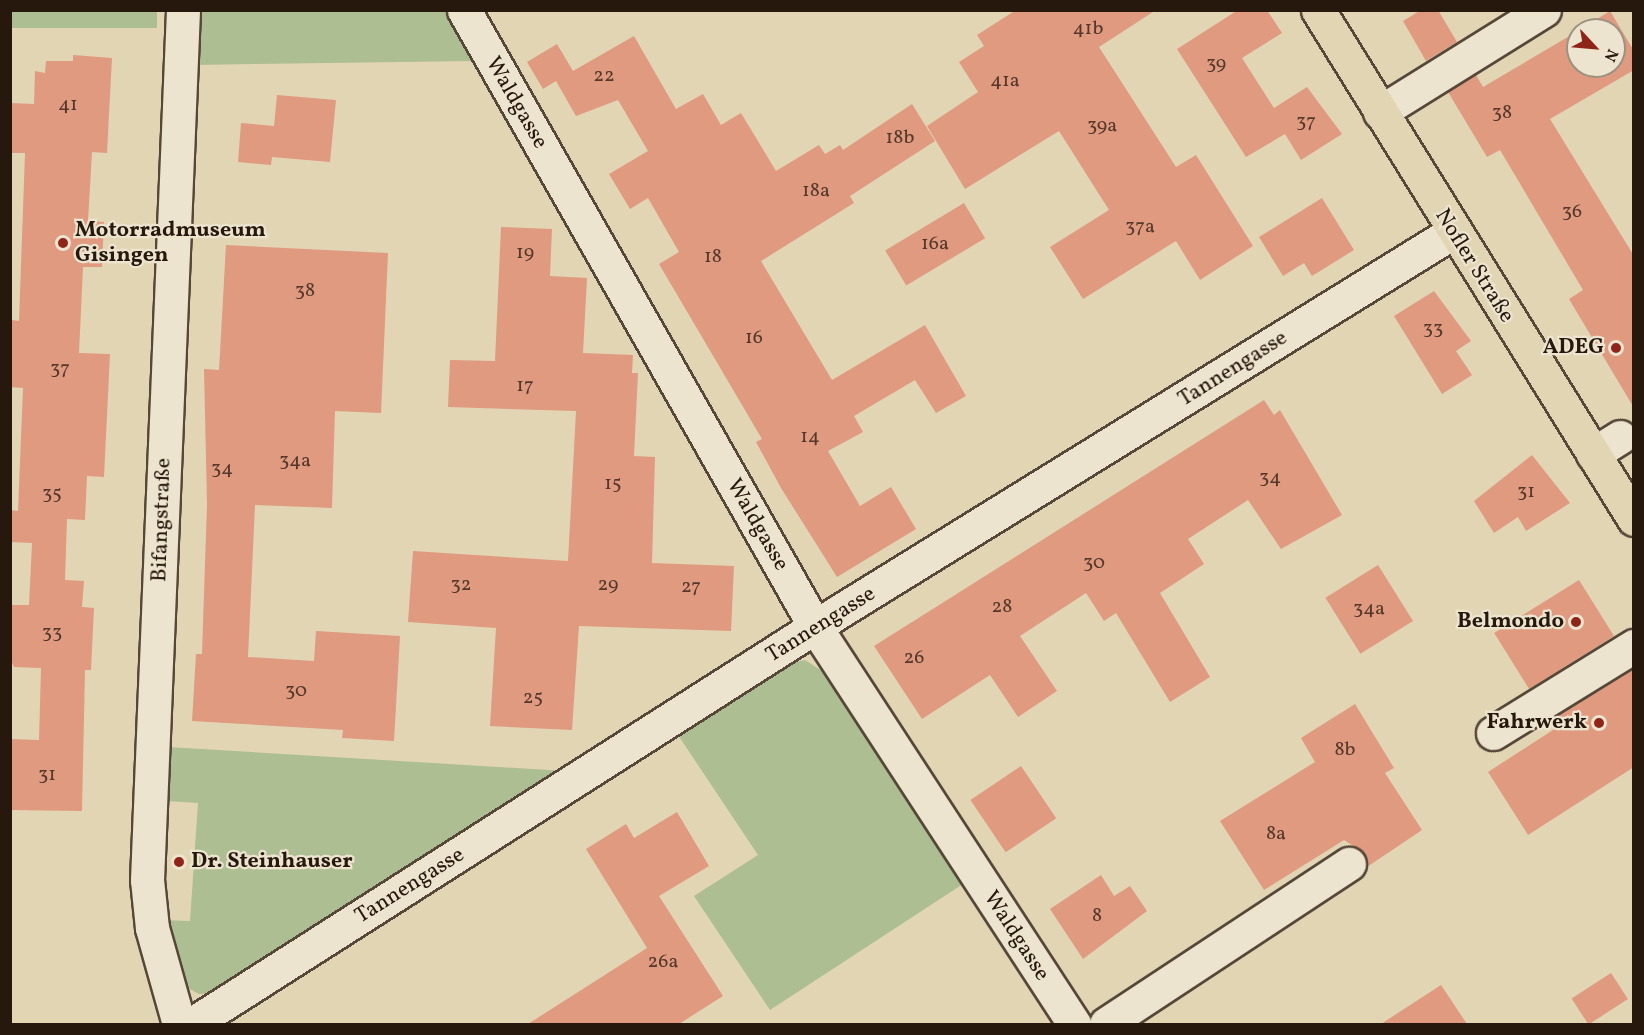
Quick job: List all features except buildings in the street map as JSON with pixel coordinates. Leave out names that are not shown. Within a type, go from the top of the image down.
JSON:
[{"type":"main road","name":"Nofler Straße","points":[[1318,10],[1453,232],[1606,446],[1634,519]]},
{"type":"street","name":"Bifangstraße","points":[[179,1024],[154,938],[147,880],[183,10]]},
{"type":"street","name":"Waldgasse","points":[[464,10],[816,628],[1074,1024]]},
{"type":"street","points":[[1380,112],[1544,10]]},
{"type":"street","name":"Tannengasse","points":[[192,1024],[816,628],[1453,232]]},
{"type":"street","points":[[1493,733],[1634,646]]},
{"type":"street","points":[[1106,1024],[1349,864]]},
{"type":"green space","points":[[11,10],[157,10],[157,28],[11,28]]},
{"type":"green space","points":[[195,10],[445,11],[473,61],[191,65]]},
{"type":"green space","points":[[805,660],[836,680],[966,882],[770,1010],[694,896],[758,855],[678,735],[787,664]]},
{"type":"green space","points":[[168,747],[565,771],[220,993],[199,994],[184,986],[162,920],[190,921],[198,803],[166,801]]},
{"type":"place","name":"Motorradmuseum Gisingen","points":[[63,243]]},
{"type":"place","name":"ADEG","points":[[1616,348]]},
{"type":"place","name":"Belmondo","points":[[1576,622]]},
{"type":"place","name":"Fahrwerk","points":[[1599,723]]},
{"type":"place","name":"Dr. Steinhauser","points":[[179,862]]}]
